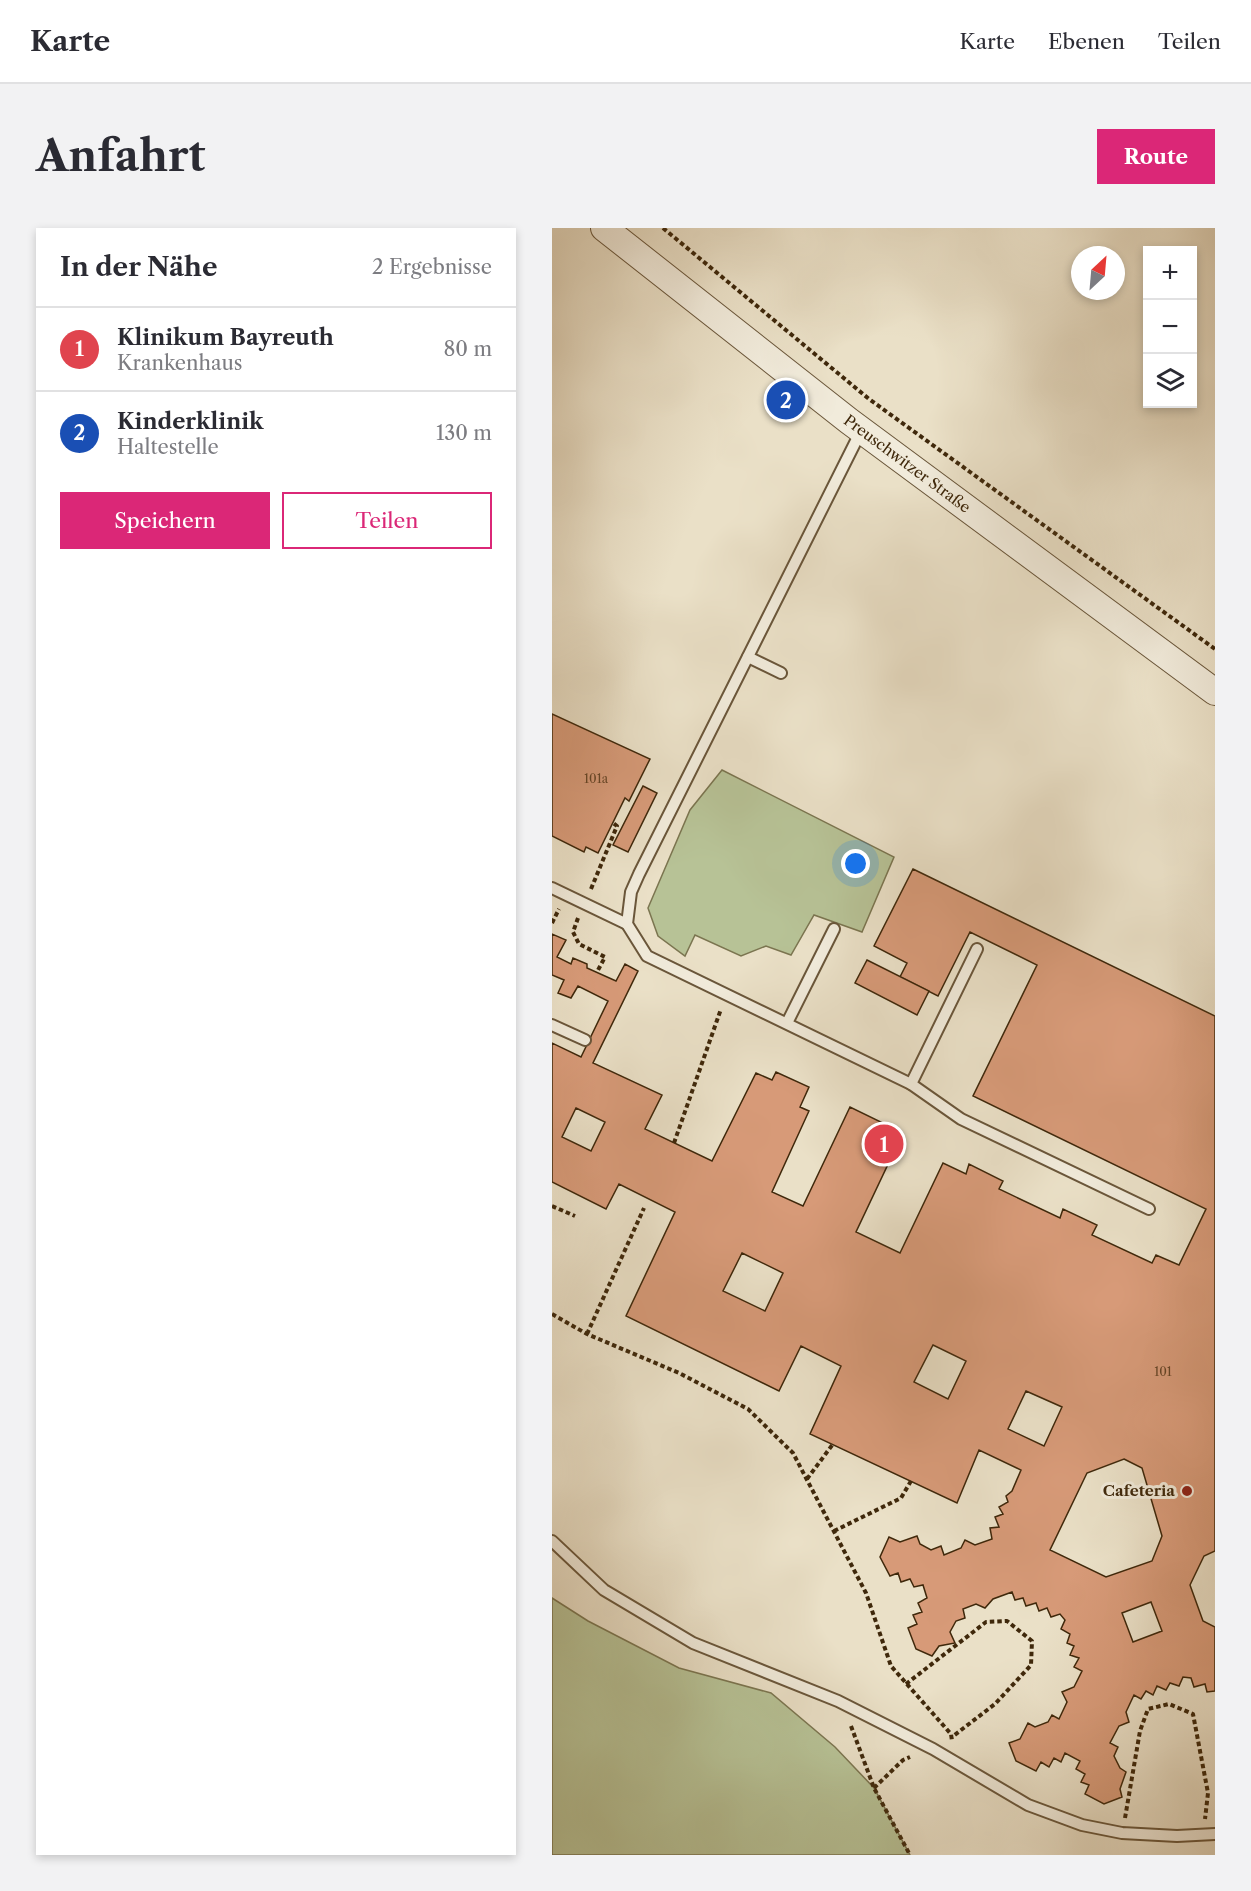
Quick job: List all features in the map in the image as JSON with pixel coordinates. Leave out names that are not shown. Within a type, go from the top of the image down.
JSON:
[{"type":"street","name":"Preuschwitzer Straße","points":[[604,228],[862,429],[1215,692]]},
{"type":"lane","points":[[627,924],[631,892],[639,874],[862,429]]},
{"type":"lane","points":[[748,657],[782,673]]},
{"type":"lane","points":[[552,888],[627,924],[647,956],[911,1084],[961,1119],[1149,1209]]},
{"type":"lane","points":[[787,1023],[834,929]]},
{"type":"lane","points":[[911,1084],[977,949]]},
{"type":"lane","points":[[552,1025],[585,1040]]},
{"type":"lane","points":[[552,1541],[604,1590],[693,1643],[845,1705],[933,1749],[1028,1805],[1082,1825],[1122,1833],[1215,1834]]},
{"type":"path","points":[[663,228],[868,399],[1215,649]]},
{"type":"path","points":[[674,1143],[726,994]]},
{"type":"path","points":[[552,1206],[575,1216]]},
{"type":"path","points":[[586,1334],[644,1208]]},
{"type":"path","points":[[552,1314],[586,1334],[679,1373],[748,1409],[793,1453],[866,1593],[891,1666],[951,1738],[956,1762]]},
{"type":"path","points":[[807,1479],[833,1444]]},
{"type":"path","points":[[834,1531],[901,1498],[911,1481]]},
{"type":"path","points":[[906,1684],[986,1622],[1007,1621],[1032,1641],[1031,1665],[995,1704],[951,1738]]},
{"type":"path","points":[[1122,1833],[1140,1731],[1148,1709],[1169,1704],[1193,1714],[1208,1793],[1203,1834]]},
{"type":"path","points":[[845,1705],[856,1747],[874,1788],[910,1855]]},
{"type":"path","points":[[874,1788],[903,1760],[933,1749]]},
{"type":"green space","points":[[722,770],[894,857],[862,932],[814,915],[791,955],[766,946],[741,956],[695,935],[685,956],[658,936],[648,908],[690,810]]},
{"type":"green space","points":[[552,1598],[588,1621],[679,1668],[771,1693],[835,1747],[874,1788],[910,1855],[552,1855]]},
{"type":"building","points":[[552,714],[650,759],[629,801],[625,798],[598,853],[586,847],[584,852],[552,836]]},
{"type":"building","points":[[643,786],[657,793],[628,852],[613,845]]},
{"type":"building","points":[[913,869],[1215,1016],[1215,1551],[1204,1556],[1190,1585],[1203,1621],[1215,1627],[1215,1691],[1207,1692],[1205,1684],[1194,1687],[1191,1678],[1183,1677],[1179,1686],[1170,1683],[1166,1690],[1157,1686],[1153,1695],[1146,1691],[1141,1699],[1134,1695],[1126,1712],[1129,1722],[1119,1726],[1110,1743],[1118,1747],[1114,1756],[1120,1768],[1126,1772],[1120,1789],[1122,1797],[1104,1804],[1085,1794],[1089,1785],[1081,1782],[1085,1774],[1076,1769],[1080,1761],[1065,1753],[1061,1762],[1054,1758],[1049,1767],[1041,1762],[1036,1771],[1016,1761],[1009,1743],[1020,1739],[1028,1723],[1035,1727],[1048,1722],[1052,1715],[1059,1719],[1067,1702],[1062,1692],[1074,1687],[1082,1671],[1074,1667],[1079,1658],[1070,1655],[1074,1646],[1067,1643],[1070,1634],[1061,1629],[1065,1620],[1060,1614],[1051,1617],[1047,1608],[1039,1611],[1036,1603],[1026,1606],[1023,1598],[1015,1600],[1012,1592],[993,1599],[985,1608],[976,1604],[963,1609],[965,1618],[956,1621],[950,1632],[955,1643],[939,1646],[932,1656],[916,1649],[908,1628],[917,1624],[913,1615],[922,1612],[918,1603],[927,1598],[923,1585],[914,1587],[910,1579],[901,1582],[898,1573],[890,1576],[880,1557],[889,1537],[900,1542],[917,1536],[920,1544],[931,1550],[941,1546],[944,1555],[961,1548],[965,1540],[975,1545],[992,1539],[990,1528],[999,1527],[995,1517],[1003,1514],[999,1507],[1008,1502],[1006,1496],[1012,1491],[1021,1470],[979,1450],[957,1503],[810,1434],[841,1366],[801,1346],[779,1391],[626,1316],[675,1212],[619,1184],[606,1209],[552,1182],[552,1043],[581,1057],[608,1001],[578,986],[571,998],[558,993],[564,980],[552,975],[552,934],[566,940],[557,957],[571,964],[573,958],[587,964],[587,968],[616,981],[625,964],[638,971],[593,1063],[662,1095],[645,1129],[712,1161],[756,1073],[772,1080],[776,1072],[809,1087],[800,1107],[809,1111],[772,1192],[803,1206],[850,1107],[885,1124],[881,1132],[899,1141],[856,1232],[900,1253],[943,1163],[966,1174],[969,1164],[1003,1181],[999,1189],[1060,1218],[1063,1209],[1097,1225],[1092,1235],[1152,1263],[1156,1255],[1179,1265],[1206,1209],[973,1096],[1037,965],[970,932],[938,996],[900,977],[907,963],[874,946]],"holes":[[[576,1108],[605,1122],[591,1151],[562,1137]],[[742,1253],[783,1273],[765,1311],[723,1291]],[[933,1345],[966,1361],[948,1399],[914,1382]],[[1026,1391],[1062,1407],[1044,1446],[1008,1429]],[[1124,1459],[1142,1468],[1162,1536],[1152,1561],[1106,1577],[1050,1550],[1087,1473]],[[1151,1602],[1162,1631],[1133,1642],[1122,1613]]]},
{"type":"building","points":[[867,960],[929,991],[917,1015],[855,983]]},
{"type":"place","name":"Kinderklinik","points":[[786,400]]},
{"type":"place","name":"Klinikum Bayreuth","points":[[884,1144]]},
{"type":"place","name":"Cafeteria","points":[[1187,1491]]}]
